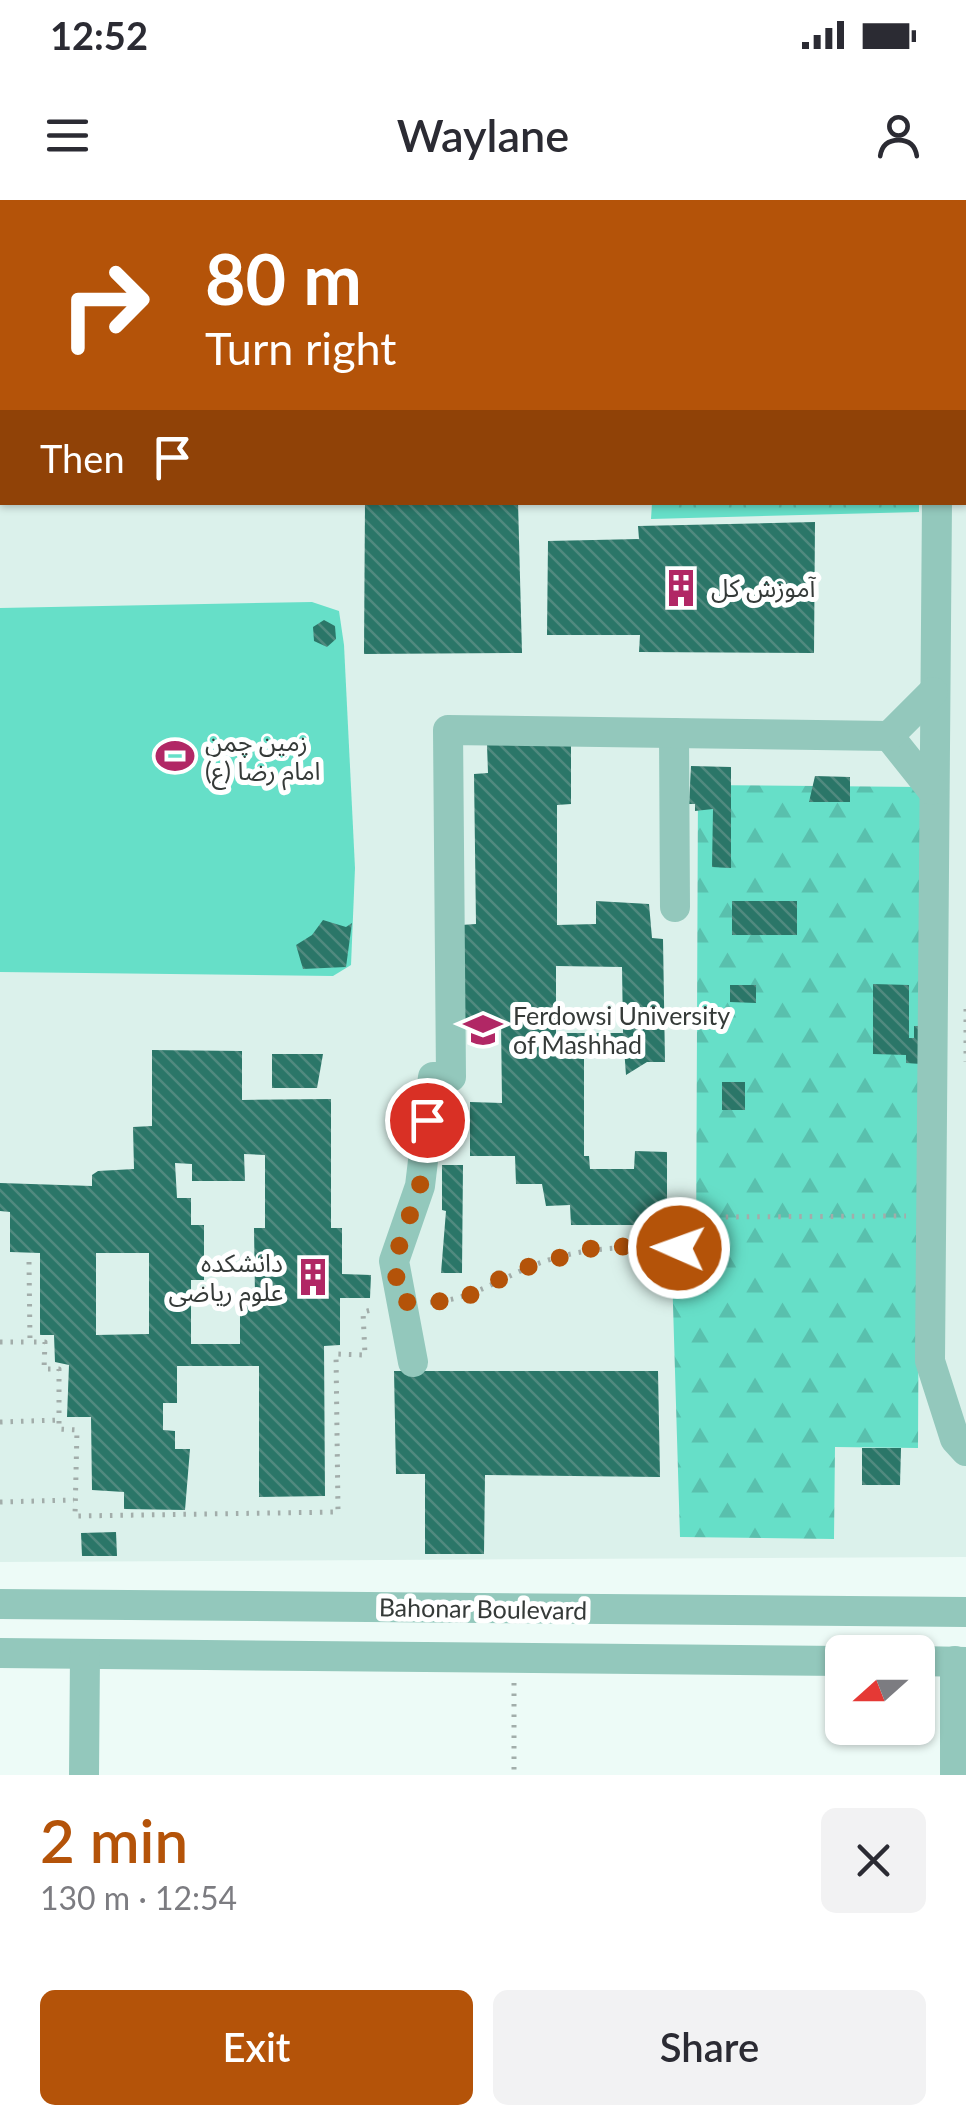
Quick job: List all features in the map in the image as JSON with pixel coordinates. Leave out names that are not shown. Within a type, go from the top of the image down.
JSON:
[{"type":"street","points":[[936,505],[930,1361],[955,1440],[966,1451]]},
{"type":"street","points":[[413,1362],[394,1261],[420,1186],[433,1077],[450,1077],[448,730],[889,736],[932,692]]},
{"type":"street","points":[[674,733],[675,908]]},
{"type":"street","points":[[889,736],[932,790]]},
{"type":"street","name":"Bahonar Boulevard","points":[[0,1604],[966,1612]]},
{"type":"street","points":[[226,1606],[226,1655]]},
{"type":"street","name":"Bahonar Boulevard","points":[[0,1654],[825,1661]]},
{"type":"street","points":[[84,1654],[84,1775]]},
{"type":"street","points":[[956,1775],[960,1661]]},
{"type":"path","points":[[966,1009],[966,1062]]},
{"type":"path","points":[[45,1342],[44,1369],[59,1370],[59,1430],[77,1430],[75,1516],[338,1512],[336,1354],[365,1355],[364,1312],[400,1302],[459,1301],[517,1270],[600,1246],[711,1250],[712,1216],[930,1216]]},
{"type":"path","points":[[29,1262],[30,1342]]},
{"type":"path","points":[[0,1342],[54,1342]]},
{"type":"path","points":[[0,1422],[60,1420]]},
{"type":"path","points":[[0,1502],[74,1500]]},
{"type":"path","points":[[514,1658],[514,1775]]},
{"type":"shaded area","name":"Ferdowsi University of Mashhad","points":[[0,505],[966,505],[966,1557],[0,1562]]},
{"type":"green space","points":[[652,505],[919,505],[919,512],[651,519]]},
{"type":"green space","name":"زمین چمن امام رضا (ع)","points":[[312,602],[339,611],[344,645],[355,868],[351,965],[333,976],[0,972],[0,608]]},
{"type":"green space","points":[[698,785],[921,787],[918,1448],[835,1447],[834,1539],[680,1537],[672,1272],[696,1266]]},
{"type":"building","points":[[365,505],[518,505],[522,653],[364,654]]},
{"type":"building","name":"آموزش کل","points":[[815,522],[814,653],[639,652],[640,635],[547,635],[548,541],[639,539],[638,526]]},
{"type":"building","points":[[324,620],[335,626],[336,639],[327,647],[314,641],[313,627]]},
{"type":"building","points":[[487,745],[571,745],[571,804],[557,805],[557,925],[596,924],[596,901],[649,904],[652,938],[663,939],[665,1062],[647,1062],[626,1075],[624,1048],[584,1049],[584,1156],[589,1156],[590,1169],[634,1169],[635,1151],[667,1152],[667,1225],[571,1225],[570,1205],[546,1206],[542,1184],[516,1184],[515,1156],[470,1156],[470,1102],[502,1103],[501,1021],[462,1021],[461,925],[476,924],[474,774],[488,773]],"holes":[[[556,966],[622,967],[623,1033],[556,1033]]]},
{"type":"building","points":[[691,766],[731,767],[731,868],[712,867],[713,809],[695,811],[695,804],[689,804]]},
{"type":"building","points":[[815,776],[850,777],[850,802],[809,802]]},
{"type":"building","points":[[732,901],[797,901],[797,935],[732,935]]},
{"type":"building","points":[[323,920],[346,927],[352,923],[346,967],[303,969],[296,945],[312,935]]},
{"type":"building","points":[[873,984],[909,985],[909,1038],[914,1038],[914,1026],[920,1026],[921,1064],[906,1063],[906,1055],[873,1054]]},
{"type":"building","points":[[730,985],[756,985],[756,1003],[730,1002]]},
{"type":"building","name":"دانشکده علوم ریاضی","points":[[152,1050],[242,1051],[242,1100],[331,1099],[331,1228],[342,1228],[342,1274],[371,1275],[370,1298],[340,1298],[340,1345],[324,1346],[325,1496],[259,1497],[259,1366],[177,1366],[177,1403],[163,1403],[163,1430],[175,1431],[175,1449],[190,1449],[185,1510],[124,1509],[124,1492],[92,1490],[91,1417],[67,1417],[69,1365],[55,1362],[54,1335],[40,1335],[40,1253],[10,1252],[10,1212],[0,1211],[0,1183],[92,1186],[92,1175],[98,1171],[134,1169],[133,1127],[152,1126]],"holes":[[[244,1154],[265,1155],[265,1228],[254,1228],[255,1296],[240,1296],[240,1344],[191,1344],[191,1280],[204,1280],[204,1225],[191,1225],[191,1198],[177,1198],[175,1163],[192,1164],[192,1181],[245,1181]],[[96,1253],[149,1253],[149,1334],[96,1335]]]},
{"type":"building","points":[[272,1054],[323,1054],[317,1088],[272,1088]]},
{"type":"building","points":[[722,1082],[745,1082],[745,1110],[722,1110]]},
{"type":"building","points":[[442,1165],[463,1165],[462,1273],[441,1273],[446,1211],[442,1210]]},
{"type":"building","points":[[394,1371],[658,1371],[660,1477],[485,1475],[484,1554],[425,1554],[425,1474],[396,1474]]},
{"type":"building","points":[[862,1448],[901,1448],[900,1485],[862,1485]]},
{"type":"building","points":[[116,1532],[117,1556],[82,1556],[81,1533]]},
{"type":"place","name":"آموزش کل","points":[[681,588]]},
{"type":"place","name":"زمین چمن امام رضا (ع)","points":[[175,756]]},
{"type":"place","name":"Ferdowsi University of Mashhad","points":[[483,1030]]},
{"type":"place","name":"دانشکده علوم ریاضی","points":[[313,1277]]},
{"type":"route","points":[[427,1120],[420,1186],[394,1261],[400,1302],[459,1301],[517,1270],[600,1246],[679,1248]]}]
